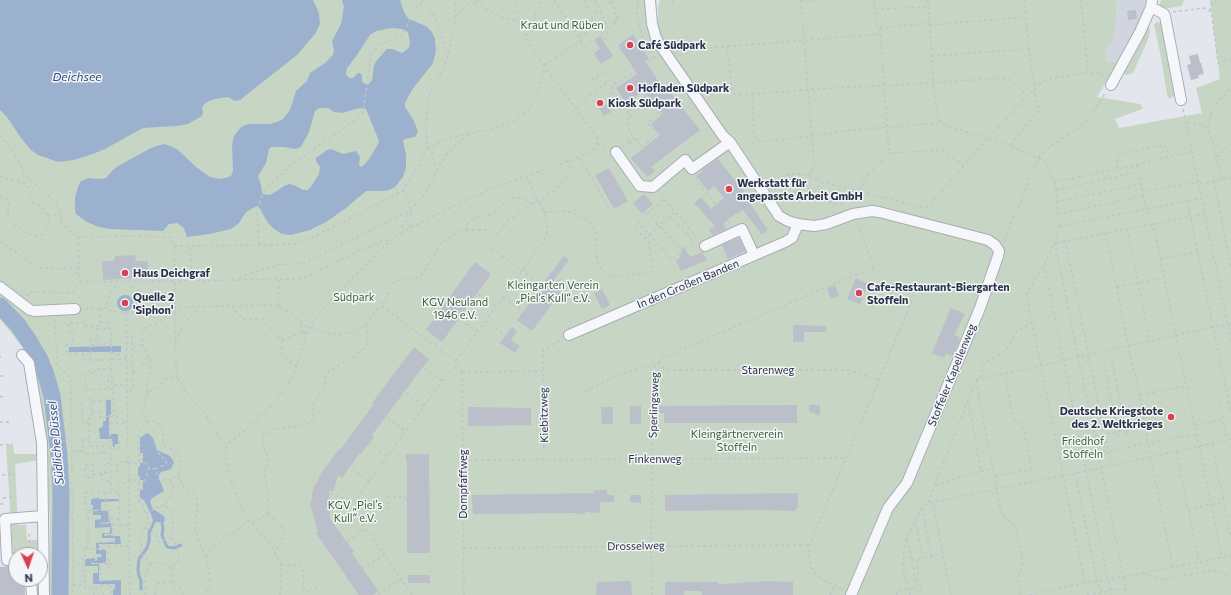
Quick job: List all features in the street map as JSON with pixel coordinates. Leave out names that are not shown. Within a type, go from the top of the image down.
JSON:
[{"type":"street","points":[[650,0],[650,16],[656,38],[724,136],[730,142],[779,216],[798,224],[819,226],[853,214],[872,211],[879,212],[988,240],[998,248]]},
{"type":"street","points":[[1112,83],[1140,32],[1152,4],[1164,14],[1166,20],[1181,100]]},
{"type":"street","points":[[616,152],[640,186],[653,187],[685,160],[692,169],[730,142]]},
{"type":"street","name":"In den Großen Banden","points":[[569,335],[785,242],[792,238],[798,224]]},
{"type":"street","points":[[705,246],[742,229],[754,255]]},
{"type":"street","name":"Stoffeler Kapellenweg","points":[[852,594],[888,508],[907,483],[980,308],[998,256],[998,248]]},
{"type":"street","points":[[0,287],[20,300],[30,310],[75,309]]},
{"type":"street","points":[[22,355],[29,363],[42,442],[44,595]]},
{"type":"street","points":[[8,560],[5,519],[43,516]]},
{"type":"path","points":[[174,246],[293,244],[305,241],[395,195],[403,189],[418,167],[427,148],[426,124],[429,97],[444,66],[448,52],[453,34],[456,0]]},
{"type":"path","points":[[476,0],[479,4],[498,16],[513,20],[518,19]]},
{"type":"path","points":[[280,595],[280,565],[275,552],[246,516],[234,490],[226,460],[226,448],[227,445],[277,400],[293,376],[309,327],[341,289],[390,241],[410,228],[496,187],[580,157],[594,148],[597,143],[594,133],[536,55],[518,19],[516,0]]},
{"type":"path","points":[[526,36],[530,34],[536,11],[543,0]]},
{"type":"path","points":[[554,0],[586,48]]},
{"type":"path","points":[[585,0],[588,11],[607,41]]},
{"type":"path","points":[[595,0],[608,28]]},
{"type":"path","points":[[638,0],[638,14],[641,33],[645,43],[655,58]]},
{"type":"path","points":[[809,176],[814,164],[801,0],[815,0]]},
{"type":"path","points":[[874,0],[876,24],[880,28],[881,34],[889,152]]},
{"type":"path","points":[[928,0],[933,82],[938,117],[942,123],[947,126],[1009,146],[1044,161],[1048,165],[1054,182],[1059,226],[1055,242],[1049,256],[1026,294],[1085,583]]},
{"type":"path","points":[[1009,146],[1040,109],[1035,101],[1035,88],[1024,0]]},
{"type":"path","points":[[1081,0],[1088,72]]},
{"type":"path","points":[[1212,0],[1210,11],[1218,63],[1231,60]]},
{"type":"path","points":[[416,9],[422,1],[428,7],[435,18],[448,52]]},
{"type":"path","points":[[604,36],[607,34],[605,29],[617,22],[612,1],[608,3]]},
{"type":"path","points":[[596,4],[600,2]]},
{"type":"path","points":[[455,18],[468,4],[479,4]]},
{"type":"path","points":[[875,9],[929,7]]},
{"type":"path","points":[[1164,14],[1203,8],[1210,11]]},
{"type":"path","points":[[595,13],[599,11]]},
{"type":"path","points":[[613,22],[620,17]]},
{"type":"path","points":[[880,28],[1026,17]]},
{"type":"path","points":[[260,245],[257,210],[264,192],[291,165],[361,116],[363,112],[371,55],[380,44],[403,35],[410,19]]},
{"type":"path","points":[[579,38],[597,26]]},
{"type":"path","points":[[656,163],[634,138],[630,131],[626,109],[621,102],[615,106],[608,96],[613,91],[613,85],[655,58],[697,49],[881,34]]},
{"type":"path","points":[[686,35],[697,49]]},
{"type":"path","points":[[544,65],[581,41]]},
{"type":"path","points":[[727,46],[733,93],[738,96],[846,87],[1006,78],[1027,96]]},
{"type":"path","points":[[931,56],[1029,48]]},
{"type":"path","points":[[427,148],[450,138],[500,126],[514,121],[521,116],[532,103],[543,73],[547,69]]},
{"type":"path","points":[[591,80],[605,72]]},
{"type":"path","points":[[762,191],[780,178],[789,174],[797,174],[809,176],[822,182],[923,208],[930,206],[987,139],[1043,81],[1088,72],[1100,74],[1112,83],[1087,121],[1047,149],[1038,158],[1003,244],[998,248]]},
{"type":"path","points":[[576,109],[582,101],[610,80],[617,83]]},
{"type":"path","points":[[1223,180],[1208,128],[1214,108],[1220,99],[1231,89]]},
{"type":"path","points":[[642,147],[657,134],[648,123],[660,114],[643,92]]},
{"type":"path","points":[[752,94],[754,135],[757,140],[761,142],[852,130],[942,123]]},
{"type":"path","points":[[628,116],[632,115],[638,110],[646,95]]},
{"type":"path","points":[[1181,100],[1231,340]]},
{"type":"path","points":[[1186,123],[1198,124],[1208,128]]},
{"type":"path","points":[[239,279],[246,275],[278,265],[304,263],[402,215],[427,192],[436,170],[446,155],[454,146],[471,133]]},
{"type":"path","points":[[0,135],[14,153],[26,176],[57,205],[63,225],[74,235],[78,237],[170,237],[174,246],[177,377],[185,391],[203,411],[222,441],[227,445]]},
{"type":"path","points":[[632,146],[630,142],[634,138]]},
{"type":"path","points":[[597,143],[616,152]]},
{"type":"path","points":[[1117,168],[1117,157],[1134,151],[1164,144],[1170,156]]},
{"type":"path","points":[[1217,157],[1231,145]]},
{"type":"path","points":[[427,148],[432,152],[436,170]]},
{"type":"path","points":[[860,191],[864,180],[889,152],[942,150],[964,166]]},
{"type":"path","points":[[1054,182],[1192,152]]},
{"type":"path","points":[[580,157],[610,210]]},
{"type":"path","points":[[75,309],[106,308],[115,312],[140,312],[145,308],[271,305],[286,310],[301,323],[309,327],[332,334],[348,334],[355,332],[366,326],[384,301],[394,282],[399,280],[414,279],[421,275],[433,258],[441,242],[466,229],[487,230],[498,234],[509,220],[556,189],[566,178],[570,166],[569,161]]},
{"type":"path","points":[[1137,165],[1146,208],[1149,219],[1153,224],[1222,558]]},
{"type":"path","points":[[692,169],[695,172],[692,175],[737,231]]},
{"type":"path","points":[[1056,190],[1138,172]]},
{"type":"path","points":[[789,174],[794,192],[836,204],[841,204],[844,202],[853,190]]},
{"type":"path","points":[[0,176],[8,180],[22,182],[28,186],[31,192],[30,201],[42,207],[48,216],[47,229],[43,234],[36,236],[22,231],[10,220],[8,214],[9,202],[6,198],[0,197]]},
{"type":"path","points":[[456,361],[546,236],[548,224],[542,206],[538,202],[526,176]]},
{"type":"path","points":[[1058,214],[1143,196],[1146,191],[1231,178]]},
{"type":"path","points":[[1214,181],[1231,268]]},
{"type":"path","points":[[28,186],[32,182]]},
{"type":"path","points":[[1057,202],[1141,184]]},
{"type":"path","points":[[653,187],[705,246]]},
{"type":"path","points":[[403,189],[410,209],[410,228]]},
{"type":"path","points":[[466,229],[471,220],[490,215],[508,200],[520,198],[527,200],[532,204]]},
{"type":"path","points":[[1059,226],[1202,198]]},
{"type":"path","points":[[664,199],[638,222],[672,260],[680,253],[681,250],[684,250],[693,242],[670,216]]},
{"type":"path","points":[[1187,201],[1231,413]]},
{"type":"path","points":[[402,234],[403,225],[410,209]]},
{"type":"path","points":[[544,212],[566,211],[587,220],[595,229],[596,255],[598,263],[601,270],[611,276],[652,272],[650,245],[633,226]]},
{"type":"path","points":[[661,227],[662,223],[674,212]]},
{"type":"path","points":[[648,213],[657,223],[656,225],[658,227]]},
{"type":"path","points":[[48,216],[60,214]]},
{"type":"path","points":[[853,214],[874,266],[874,275]]},
{"type":"path","points":[[1055,242],[1205,214]]},
{"type":"path","points":[[657,223],[662,223]]},
{"type":"path","points":[[645,239],[658,227],[661,227],[681,250]]},
{"type":"path","points":[[1127,229],[1150,341]]},
{"type":"path","points":[[1106,233],[1128,346],[1140,395],[1148,444],[1173,567]]},
{"type":"path","points":[[78,237],[79,275]]},
{"type":"path","points":[[1065,240],[1110,465]]},
{"type":"path","points":[[0,241],[37,268],[64,268],[79,266]]},
{"type":"path","points":[[64,268],[72,270],[86,282],[239,279],[279,280],[303,278],[381,241],[390,241]]},
{"type":"path","points":[[1055,242],[1127,595]]},
{"type":"path","points":[[487,245],[550,291],[562,277]]},
{"type":"path","points":[[190,246],[192,281]]},
{"type":"path","points":[[1160,259],[1198,252]]},
{"type":"path","points":[[1044,263],[1111,595]]},
{"type":"path","name":"Sperlingsweg","points":[[652,595],[651,546],[653,369],[664,357],[874,266]]},
{"type":"path","points":[[1117,288],[1164,278]]},
{"type":"path","points":[[20,300],[30,292],[72,293],[82,280]]},
{"type":"path","points":[[279,280],[278,302],[280,307]]},
{"type":"path","points":[[852,594],[821,579],[815,573],[811,567],[809,546],[919,284]]},
{"type":"path","points":[[107,304],[111,291],[119,285]]},
{"type":"path","points":[[132,286],[141,293],[144,304]]},
{"type":"path","points":[[468,287],[496,307]]},
{"type":"path","points":[[908,287],[916,290]]},
{"type":"path","points":[[503,297],[531,316]]},
{"type":"path","points":[[380,305],[456,361],[462,372],[543,371]]},
{"type":"path","points":[[233,306],[232,309],[244,319],[262,319],[282,340],[282,353],[293,365],[297,365]]},
{"type":"path","points":[[175,341],[184,324],[199,307]]},
{"type":"path","points":[[98,345],[97,328],[100,326],[100,308]]},
{"type":"path","points":[[148,422],[143,416],[142,412],[148,392],[146,383],[151,367],[142,345],[142,331],[146,327],[158,322],[166,316],[171,312],[171,308]]},
{"type":"path","points":[[55,310],[57,366],[71,378],[73,595]]},
{"type":"path","points":[[126,312],[130,595]]},
{"type":"path","points":[[451,313],[477,332]]},
{"type":"path","points":[[485,321],[513,341]]},
{"type":"path","points":[[100,323],[108,322],[108,329]]},
{"type":"path","points":[[90,353],[67,354],[67,344],[73,344],[73,334],[68,334],[68,323],[85,323],[85,326],[111,329],[112,385],[114,416],[116,416],[116,423]]},
{"type":"path","points":[[301,323],[302,332]]},
{"type":"path","points":[[980,379],[983,366],[986,362],[1003,353],[1009,346],[1016,332],[1031,323]]},
{"type":"path","points":[[976,380],[1231,324]]},
{"type":"path","points":[[253,524],[267,514],[269,496],[264,471],[269,460],[263,446],[263,436],[270,430],[305,425],[312,422],[314,414],[312,406],[324,389],[326,375],[329,371],[356,356],[366,346],[368,336],[366,326]]},
{"type":"path","points":[[282,340],[302,332],[307,334]]},
{"type":"path","name":"Kiebitzweg","points":[[544,460],[544,350],[569,335]]},
{"type":"path","points":[[126,337],[132,336],[133,347],[133,389],[127,389]]},
{"type":"path","points":[[91,360],[90,339],[98,339]]},
{"type":"path","points":[[90,346],[112,345]]},
{"type":"path","points":[[133,347],[142,345]]},
{"type":"path","points":[[112,353],[118,353],[118,359]]},
{"type":"path","points":[[83,354],[84,360],[127,359]]},
{"type":"path","points":[[133,372],[137,371],[148,357]]},
{"type":"path","points":[[415,361],[442,381]]},
{"type":"path","points":[[1112,361],[1127,437]]},
{"type":"path","points":[[585,391],[616,376],[658,363]]},
{"type":"path","name":"Starenweg","points":[[658,363],[666,370],[849,370],[879,380]]},
{"type":"path","points":[[1104,363],[1119,439]]},
{"type":"path","points":[[412,595],[358,517],[356,501],[442,381],[458,366]]},
{"type":"path","points":[[112,369],[95,370],[96,373],[85,374],[85,381],[86,390],[113,389]]},
{"type":"path","name":"Dompfaffweg","points":[[462,372],[464,595]]},
{"type":"path","points":[[994,476],[1031,469],[1024,428],[1013,418],[1005,373]]},
{"type":"path","points":[[148,392],[158,387],[164,380],[177,377]]},
{"type":"path","points":[[108,390],[108,381],[112,380]]},
{"type":"path","points":[[928,503],[976,380]]},
{"type":"path","points":[[976,380],[1001,512],[1005,518],[1015,525],[1023,564],[1018,580],[1020,595]]},
{"type":"path","points":[[113,385],[127,385]]},
{"type":"path","points":[[397,386],[424,406]]},
{"type":"path","points":[[1140,395],[1187,386]]},
{"type":"path","points":[[0,397],[4,396]]},
{"type":"path","points":[[89,423],[83,423],[82,400],[92,399],[92,401],[104,401],[104,398],[113,398]]},
{"type":"path","points":[[968,400],[981,472]]},
{"type":"path","points":[[92,401],[92,415],[89,415],[89,446],[103,446],[103,453]]},
{"type":"path","points":[[1220,404],[1227,440]]},
{"type":"path","points":[[378,410],[405,431]]},
{"type":"path","points":[[92,412],[99,412],[99,416],[114,416]]},
{"type":"path","points":[[108,416],[111,439],[111,492]]},
{"type":"path","points":[[1194,425],[1223,419]]},
{"type":"path","points":[[139,461],[139,433],[144,425],[148,422],[154,421],[160,426],[163,433],[163,444],[158,450],[159,454],[166,462],[162,466],[155,469],[149,468],[143,461],[139,461],[139,463],[117,462],[118,483],[138,480],[138,482],[143,482]]},
{"type":"path","points":[[0,422],[11,422]]},
{"type":"path","points":[[110,423],[127,423]]},
{"type":"path","points":[[1095,436],[1145,427]]},
{"type":"path","points":[[1098,454],[1196,434]]},
{"type":"path","points":[[360,436],[387,456]]},
{"type":"path","points":[[89,439],[83,439],[83,454],[111,453]]},
{"type":"path","points":[[910,595],[904,576],[904,548],[915,520],[922,507],[928,503],[1231,440]]},
{"type":"path","points":[[111,449],[119,448],[119,441]]},
{"type":"path","points":[[0,445],[13,444]]},
{"type":"path","points":[[163,444],[179,454],[181,460],[178,475],[184,488],[194,494],[197,498],[195,530],[198,542],[206,556],[210,572],[210,583],[206,595]]},
{"type":"path","points":[[1212,444],[1231,539]]},
{"type":"path","points":[[72,452],[83,451]]},
{"type":"path","points":[[1176,451],[1198,562]]},
{"type":"path","points":[[139,455],[142,455],[143,461]]},
{"type":"path","name":"Finkenweg","points":[[463,460],[846,458]]},
{"type":"path","points":[[342,462],[369,481]]},
{"type":"path","points":[[111,463],[104,464],[102,481],[111,481]]},
{"type":"path","points":[[85,465],[93,465],[93,474],[93,478],[85,478],[85,465]]},
{"type":"path","points":[[139,489],[143,489],[143,482],[149,468]]},
{"type":"path","points":[[935,485],[993,468]]},
{"type":"path","points":[[155,469],[159,480],[170,480],[178,475]]},
{"type":"path","points":[[93,474],[117,472]]},
{"type":"path","points":[[1075,473],[1097,580],[1102,595]]},
{"type":"path","points":[[2,475],[15,474]]},
{"type":"path","points":[[147,514],[155,508],[165,505],[174,490],[170,480]]},
{"type":"path","points":[[138,482],[139,501],[147,514],[148,520],[146,528],[141,533],[140,542],[142,546],[140,550],[150,563]]},
{"type":"path","points":[[324,523],[321,507],[326,484]]},
{"type":"path","points":[[106,492],[106,510]]},
{"type":"path","points":[[88,549],[88,510],[86,510],[85,493],[119,492],[119,525]]},
{"type":"path","points":[[324,492],[356,501]]},
{"type":"path","points":[[3,498],[16,497]]},
{"type":"path","points":[[356,509],[387,509],[388,497],[405,497],[405,502]]},
{"type":"path","points":[[933,502],[951,595]]},
{"type":"path","points":[[1188,509],[1224,502]]},
{"type":"path","points":[[165,505],[170,508],[173,513],[173,527],[170,537]]},
{"type":"path","points":[[922,507],[931,556]]},
{"type":"path","points":[[88,510],[110,510],[110,523]]},
{"type":"path","points":[[267,514],[282,527],[283,533],[280,547],[275,552]]},
{"type":"path","points":[[110,520],[119,519]]},
{"type":"path","points":[[206,556],[212,547],[250,520]]},
{"type":"path","points":[[915,520],[923,558]]},
{"type":"path","points":[[101,524],[113,523],[113,525],[129,525]]},
{"type":"path","points":[[113,525],[114,544]]},
{"type":"path","points":[[146,528],[156,535],[159,541],[170,537]]},
{"type":"path","points":[[337,548],[366,528]]},
{"type":"path","points":[[29,534],[30,547]]},
{"type":"path","points":[[105,535],[114,536]]},
{"type":"path","points":[[170,537],[175,541],[179,559],[171,567]]},
{"type":"path","points":[[907,538],[918,595]]},
{"type":"path","points":[[98,549],[100,545],[107,544],[107,546],[114,544],[129,546]]},
{"type":"path","points":[[84,549],[84,546],[88,546]]},
{"type":"path","points":[[107,546],[107,568],[111,568],[110,560],[108,560]]},
{"type":"path","name":"Drosselweg","points":[[464,548],[809,546]]},
{"type":"path","points":[[84,549],[108,549]]},
{"type":"path","points":[[84,549],[85,558],[83,558],[83,571],[85,570],[85,588],[101,588],[101,585],[114,585],[114,588],[111,589],[111,595]]},
{"type":"path","points":[[912,560],[943,554]]},
{"type":"path","points":[[357,572],[384,555]]},
{"type":"path","points":[[1029,595],[1097,580],[1123,577],[1231,556]]},
{"type":"path","points":[[917,560],[918,579],[923,595]]},
{"type":"path","points":[[92,562],[92,564],[107,563]]},
{"type":"path","points":[[150,563],[155,562],[171,567]]},
{"type":"path","points":[[100,563],[101,585]]},
{"type":"path","points":[[145,595],[145,577],[150,563]]},
{"type":"path","points":[[280,565],[300,565],[304,590],[311,593],[311,595]]},
{"type":"path","points":[[171,567],[175,588],[182,590],[182,595]]},
{"type":"path","points":[[1143,573],[1160,580],[1214,570],[1231,576]]},
{"type":"path","points":[[378,595],[401,579]]},
{"type":"path","points":[[155,595],[155,586],[159,583],[173,582]]},
{"type":"path","points":[[73,585],[85,584]]},
{"type":"path","points":[[830,595],[835,585]]},
{"type":"path","points":[[94,588],[94,595]]},
{"type":"path","points":[[897,595],[896,591],[917,588]]},
{"type":"path","points":[[1086,595],[1126,588]]},
{"type":"path","points":[[314,589],[319,590],[323,595]]},
{"type":"shaded area","points":[[1117,0],[1147,0],[1138,26],[1118,62],[1107,62],[1106,46],[1113,42]]},
{"type":"green space","name":"Südpark","points":[[0,0],[655,0],[654,10],[658,29],[658,6],[660,0],[1117,0],[1113,42],[1106,46],[1107,62],[1118,62],[1097,97],[1140,104],[1143,108],[1115,119],[1119,128],[1202,113],[1196,88],[1220,79],[1210,0],[1231,0],[1231,595],[49,595],[50,526],[46,445],[34,362],[0,319]]},
{"type":"green space","points":[[1161,0],[1184,0],[1182,6],[1162,9],[1159,7]]},
{"type":"green space","points":[[1156,22],[1161,23],[1162,26],[1176,95],[1170,99],[1168,98],[1167,94],[1154,25]]},
{"type":"green space","points":[[1149,27],[1149,37],[1134,71],[1131,74],[1124,74],[1125,72]]},
{"type":"green space","points":[[13,444],[14,454],[40,454],[40,460],[15,464],[18,525],[26,525],[27,540],[38,540],[38,547],[13,547],[6,445]]},
{"type":"water","name":"Deichsee","points":[[0,0],[313,0],[319,13],[320,24],[315,34],[297,55],[240,100],[235,101],[228,97],[215,99],[207,102],[203,106],[202,116],[188,124],[143,128],[93,154],[74,160],[58,162],[38,155],[31,150],[7,117],[0,110]]},
{"type":"water","points":[[342,0],[400,0],[407,17],[426,26],[432,32],[435,39],[436,51],[433,63],[412,90],[405,103],[405,107],[414,121],[418,132],[415,137],[405,139],[403,141],[406,155],[406,167],[403,177],[395,187],[383,191],[366,191],[326,222],[310,230],[291,235],[282,234],[274,229],[268,223],[257,206],[246,212],[239,223],[231,229],[187,237],[184,228],[177,223],[169,224],[163,231],[110,229],[99,227],[87,222],[76,214],[75,197],[81,181],[89,178],[106,178],[118,166],[151,148],[160,145],[165,144],[177,149],[196,167],[210,177],[219,179],[231,176],[233,171],[232,145],[234,136],[241,127],[248,124],[270,124],[283,119],[290,110],[296,91],[307,81],[310,73],[325,63],[333,55],[334,51],[332,41],[341,24],[344,7]],"holes":[[[392,28],[402,29],[408,32],[410,43],[409,48],[402,53],[392,49],[387,49],[374,65],[372,80],[368,85],[362,82],[362,75],[360,73],[353,78],[347,76],[347,68],[370,35],[376,31]],[[319,108],[328,108],[334,112],[342,113],[360,108],[366,109],[379,141],[371,156],[361,167],[359,165],[360,157],[356,151],[343,154],[331,149],[327,150],[316,158],[316,161],[320,167],[319,174],[308,190],[303,190],[289,184],[272,194],[263,194],[258,176],[266,163],[269,149],[271,147],[295,149],[301,147],[309,132],[315,111]]]},
{"type":"water","points":[[125,295],[132,300],[133,303],[128,310],[125,311],[118,306],[117,303],[122,296]]},
{"type":"water","points":[[121,346],[121,352],[69,352],[69,347]]},
{"type":"water","points":[[106,400],[111,400],[109,434],[118,434],[118,444],[115,444],[115,447],[113,447],[112,439],[100,439],[99,428],[103,427],[103,421],[106,421]]},
{"type":"water","points":[[147,433],[153,438],[157,450],[170,456],[174,462],[171,469],[161,472],[159,475],[164,491],[152,498],[150,502],[153,509],[164,516],[165,521],[162,523],[153,521],[144,500],[140,498],[140,490],[143,490],[143,480],[140,480],[140,476],[138,476],[138,467],[140,467],[140,463],[143,463],[143,453],[140,453],[140,438]]},
{"type":"water","points":[[91,499],[119,499],[119,501],[101,502],[101,511],[108,511],[109,522],[100,524],[111,523],[112,534],[104,534],[104,536],[120,536],[121,544],[99,544],[99,550],[106,550],[106,563],[92,562],[91,564],[99,564],[99,581],[121,580],[121,595],[113,595],[115,584],[93,584],[93,573],[98,573],[98,566],[85,566],[86,559],[95,558],[95,561],[97,561],[97,557],[102,557],[101,554],[96,554],[96,543],[115,542],[115,538],[102,538],[102,533],[110,533],[110,527],[95,528],[95,520],[101,519],[101,515],[93,515],[93,511],[96,510],[93,510]]},
{"type":"building","points":[[1136,10],[1137,19],[1128,20],[1127,11]]},
{"type":"building","points":[[633,35],[649,59],[645,61],[664,90],[667,88],[700,130],[651,167],[655,171],[647,177],[631,158],[660,135],[651,124],[663,114],[644,91],[626,103],[616,88],[637,74],[618,45]]},
{"type":"building","points":[[600,36],[613,56],[601,64],[594,53],[600,49],[594,40]]},
{"type":"building","points":[[1198,54],[1204,74],[1198,75],[1199,78],[1191,80],[1187,65],[1191,64],[1189,56]]},
{"type":"building","points":[[601,97],[611,112],[604,116],[594,101]]},
{"type":"building","name":"Werkstatt für angepasste Arbeit GmbH","points":[[718,159],[752,202],[750,204],[768,230],[762,235],[743,210],[737,214],[736,213],[723,224],[726,228],[722,231],[713,235],[709,230],[715,226],[694,203],[701,197],[711,209],[724,198],[714,186],[708,191],[696,176]]},
{"type":"building","points":[[609,168],[628,201],[614,209],[595,175]]},
{"type":"building","points":[[644,194],[653,204],[642,214],[633,203]]},
{"type":"building","points":[[739,238],[745,251],[728,259],[722,245]]},
{"type":"building","points":[[683,246],[690,257],[702,252],[707,260],[681,271],[676,260],[679,259]]},
{"type":"building","points":[[135,255],[136,261],[148,261],[148,279],[134,278],[103,280],[102,261],[114,261],[115,256]]},
{"type":"building","points":[[564,256],[569,260],[553,281],[563,289],[532,331],[517,320]]},
{"type":"building","points":[[475,262],[491,274],[442,342],[426,330]]},
{"type":"building","points":[[856,278],[868,284],[860,304],[847,299]]},
{"type":"building","points":[[835,285],[839,296],[831,299],[827,289]]},
{"type":"building","points":[[602,289],[610,305],[602,309],[594,293]]},
{"type":"building","points":[[951,308],[965,314],[954,335],[960,338],[953,356],[946,353],[944,358],[932,353]]},
{"type":"building","points":[[793,325],[826,326],[826,332],[804,332],[804,342],[793,342]]},
{"type":"building","points":[[512,327],[517,331],[511,340],[520,346],[515,353],[500,343]]},
{"type":"building","points":[[414,347],[429,359],[372,435],[374,437],[360,455],[359,454],[342,478],[338,475],[333,492],[329,490],[330,519],[354,552],[352,553],[378,591],[373,595],[359,595],[316,533],[318,532],[310,507],[314,485],[315,486],[321,473],[374,404],[372,403]]},
{"type":"building","points":[[797,405],[797,423],[664,423],[664,413],[659,413],[659,406]]},
{"type":"building","points":[[809,405],[820,405],[820,416],[809,411]]},
{"type":"building","points":[[630,406],[641,406],[641,424],[630,424]]},
{"type":"building","points":[[468,407],[531,408],[531,425],[468,426]]},
{"type":"building","points":[[601,407],[613,407],[613,424],[602,424]]},
{"type":"building","points":[[406,454],[429,454],[430,553],[407,553]]},
{"type":"building","points":[[593,490],[607,490],[607,495],[614,495],[614,502],[600,502],[600,513],[473,514],[472,495],[595,493]]},
{"type":"building","points":[[798,493],[798,509],[795,509],[795,511],[665,511],[665,495]]},
{"type":"building","points":[[630,495],[641,495],[641,503],[630,502]]},
{"type":"building","points":[[8,566],[8,587],[25,587],[25,595],[0,595],[0,567]]},
{"type":"building","points":[[408,575],[430,575],[430,583],[408,583]]},
{"type":"building","points":[[631,581],[632,595],[596,595],[597,582]]},
{"type":"building","points":[[761,581],[793,582],[793,595],[702,595],[702,591],[684,591],[684,595],[665,595],[665,582],[718,582],[718,584]]},
{"type":"waterway","name":"Südliche Düssel","points":[[0,306],[18,325],[40,360],[52,396],[59,455],[61,492],[60,595]]},
{"type":"waterway","points":[[141,589],[141,581],[138,570],[139,559],[147,548],[149,533],[154,522]]},
{"type":"waterway","points":[[162,523],[162,535],[167,547],[174,548],[181,545]]},
{"type":"place","name":"Café Südpark","points":[[630,45]]},
{"type":"place","name":"Hofladen Südpark","points":[[630,88]]},
{"type":"place","name":"Kiosk Südpark","points":[[600,103]]},
{"type":"place","name":"Werkstatt für angepasste Arbeit GmbH","points":[[729,189]]},
{"type":"place","name":"Haus Deichgraf","points":[[125,273]]},
{"type":"place","name":"Cafe-Restaurant-Biergarten Stoffeln","points":[[859,293]]},
{"type":"place","name":"Quelle 2 'Siphon'","points":[[125,303]]},
{"type":"place","name":"Deutsche Kriegstote des 2. Weltkrieges","points":[[1171,417]]},
{"type":"park label","name":"Kraut und Rüben","points":[[562,25]]},
{"type":"park label","name":"Kleingarten Verein „Piel’s Kull“ e.V.","points":[[553,291]]},
{"type":"park label","name":"KGV Neuland 1946 e.V.","points":[[455,308]]},
{"type":"park label","name":"Kleingärtnerverein Stoffeln","points":[[737,440]]},
{"type":"park label","name":"Friedhof Stoffeln","points":[[1083,447]]},
{"type":"park label","name":"KGV „Piel’s Kull“ e.V.","points":[[355,511]]}]
